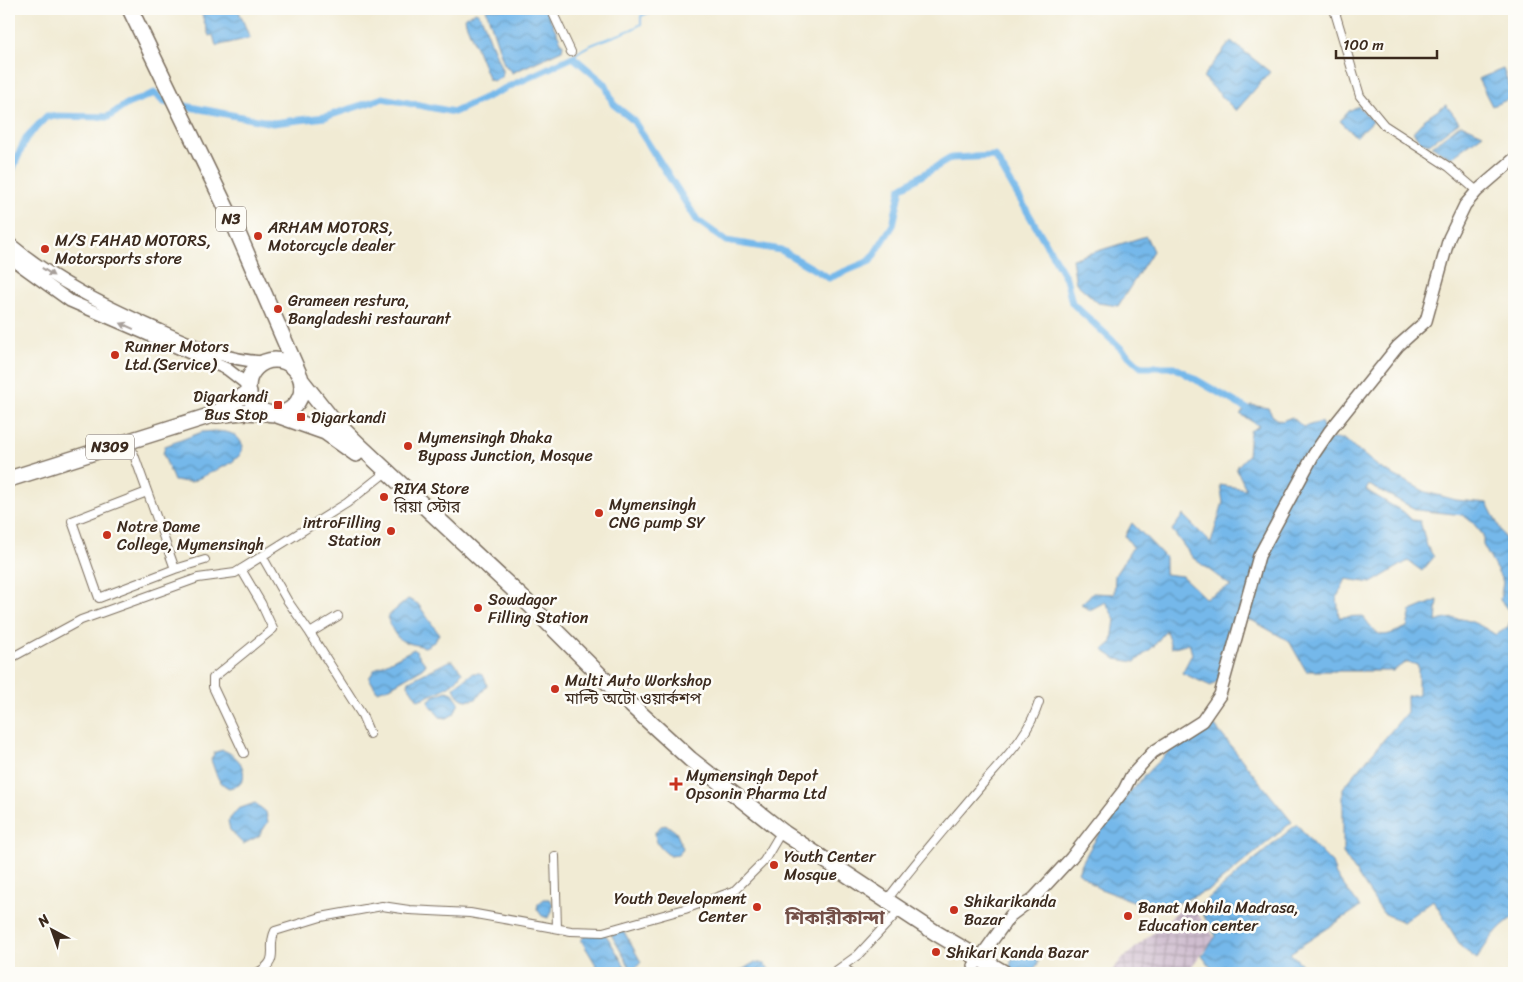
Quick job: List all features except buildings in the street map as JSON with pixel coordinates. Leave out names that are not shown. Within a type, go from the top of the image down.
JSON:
[{"type":"highway","name":"N3","points":[[130,9],[233,222],[300,377]]},
{"type":"highway","name":"N3","points":[[275,319],[278,341],[268,361],[252,374],[249,389],[255,405],[271,413],[324,432],[351,450],[381,476],[676,760],[725,800],[777,839],[895,915],[980,966],[1004,973]]},
{"type":"highway","name":"N3","points":[[268,361],[277,360],[290,364],[331,418],[345,432],[530,605],[618,693],[690,759],[769,822],[936,933],[980,966]]},
{"type":"highway","points":[[271,413],[282,413],[296,404],[300,397],[300,377]]},
{"type":"highway","name":"N309","points":[[212,415],[249,389]]},
{"type":"highway","name":"N309","points":[[9,479],[212,415],[242,412],[271,413]]},
{"type":"street","points":[[551,9],[571,52]]},
{"type":"street","points":[[1334,9],[1360,96],[1384,125],[1449,167],[1477,191]]},
{"type":"street","points":[[980,966],[1010,916],[1034,898],[1071,858],[1124,790],[1130,776],[1153,752],[1202,721],[1220,695],[1259,556],[1314,454],[1329,432],[1398,346],[1426,321],[1449,238],[1465,205],[1477,191],[1514,159]]},
{"type":"street","points":[[9,244],[73,289],[100,304],[202,349],[233,359],[268,361]]},
{"type":"street","points":[[9,257],[70,301],[227,369],[249,389]]},
{"type":"street","points":[[129,441],[175,569]]},
{"type":"street","points":[[9,659],[81,620],[198,578],[235,573],[347,502],[381,476]]},
{"type":"street","points":[[147,492],[72,520],[99,598],[175,569],[205,560]]},
{"type":"street","points":[[262,556],[287,600],[362,715],[370,734]]},
{"type":"street","points":[[241,569],[259,598],[273,629],[213,678],[213,687],[244,752]]},
{"type":"street","points":[[310,633],[338,616]]},
{"type":"street","points":[[887,900],[935,839],[1019,744],[1033,722],[1039,702]]},
{"type":"street","points":[[257,973],[268,968],[273,955],[272,938],[276,931],[321,917],[382,906],[409,910],[470,912],[557,928],[603,932],[685,909],[734,891],[764,861],[777,839]]},
{"type":"street","points":[[554,856],[557,928]]},
{"type":"street","points":[[833,973],[858,955],[895,915]]},
{"type":"street","points":[[842,967],[851,973]]},
{"type":"shaded area","points":[[1189,902],[1215,938],[1186,973],[1110,973],[1121,960]]},
{"type":"water","points":[[200,9],[238,9],[250,38],[216,46],[213,35],[209,36]]},
{"type":"water","points":[[486,9],[545,9],[563,45],[562,50],[512,73],[504,64]]},
{"type":"water","points":[[476,12],[481,16],[502,70],[502,77],[495,81],[489,80],[466,23],[465,17]]},
{"type":"water","points":[[1231,41],[1270,72],[1236,111],[1203,77]]},
{"type":"water","points":[[1503,69],[1514,97],[1492,106],[1478,79]]},
{"type":"water","points":[[1446,105],[1459,122],[1429,144],[1421,142],[1413,132],[1425,119]]},
{"type":"water","points":[[1358,106],[1373,121],[1356,137],[1340,121],[1349,111]]},
{"type":"water","points":[[1461,124],[1483,134],[1450,158],[1432,146]]},
{"type":"water","points":[[1146,236],[1153,251],[1118,306],[1098,303],[1076,283],[1072,259]]},
{"type":"water","points":[[1251,405],[1268,408],[1274,418],[1282,421],[1292,417],[1303,427],[1321,422],[1328,439],[1344,439],[1380,468],[1426,492],[1456,500],[1487,503],[1514,556],[1514,917],[1498,930],[1477,959],[1462,948],[1433,900],[1403,922],[1383,913],[1343,853],[1343,788],[1407,712],[1407,696],[1418,694],[1418,665],[1406,662],[1393,671],[1306,671],[1289,641],[1253,621],[1242,619],[1234,623],[1231,629],[1221,678],[1211,686],[1182,673],[1192,654],[1189,643],[1171,648],[1166,630],[1154,646],[1135,662],[1116,659],[1103,650],[1112,642],[1115,619],[1105,602],[1090,610],[1081,604],[1093,593],[1114,594],[1115,575],[1133,547],[1125,536],[1132,523],[1165,557],[1165,574],[1182,576],[1205,598],[1231,586],[1193,558],[1172,530],[1183,515],[1211,543],[1223,502],[1220,485],[1246,489],[1236,468],[1248,455],[1250,431],[1259,426],[1240,414]],"holes":[[[1369,485],[1417,510],[1463,515],[1483,535],[1483,545],[1503,582],[1500,600],[1512,615],[1508,627],[1496,635],[1467,620],[1452,618],[1436,622],[1438,600],[1411,611],[1407,627],[1386,635],[1382,635],[1373,629],[1363,616],[1339,617],[1337,597],[1346,579],[1371,583],[1408,561],[1422,571],[1434,557],[1427,546],[1420,521],[1412,520],[1405,513],[1366,490]]]},
{"type":"water","points":[[202,432],[228,432],[235,435],[243,446],[240,455],[231,463],[191,482],[174,481],[163,454],[165,446]]},
{"type":"water","points":[[408,599],[418,604],[439,634],[434,642],[425,647],[400,640],[387,617]]},
{"type":"water","points":[[414,649],[426,665],[390,687],[377,691],[369,678],[375,669]]},
{"type":"water","points":[[449,661],[453,661],[462,672],[459,677],[449,686],[418,700],[408,685],[409,681]]},
{"type":"water","points":[[473,673],[480,673],[485,678],[487,686],[476,699],[462,699],[454,687]]},
{"type":"water","points":[[447,691],[453,693],[459,702],[454,714],[447,718],[440,717],[429,704],[429,700],[435,695]]},
{"type":"water","points":[[1214,725],[1292,822],[1211,889],[1173,905],[1133,901],[1098,888],[1078,872],[1107,822],[1150,769],[1177,746]]},
{"type":"water","points":[[223,750],[236,758],[241,765],[244,775],[239,785],[229,788],[221,783],[217,776],[211,760],[215,752]]},
{"type":"water","points":[[255,803],[266,812],[268,822],[259,836],[243,844],[230,830],[228,821],[238,809]]},
{"type":"water","points":[[1297,824],[1332,863],[1336,875],[1360,907],[1290,953],[1311,973],[1215,973],[1202,956],[1216,936],[1198,907]]},
{"type":"water","points":[[667,825],[676,832],[683,848],[678,855],[670,856],[657,843],[655,832],[661,826]]},
{"type":"water","points":[[544,899],[549,899],[553,904],[548,918],[542,916],[537,909],[538,904]]},
{"type":"water","points":[[623,930],[641,962],[634,970],[631,969],[612,936],[613,933]]},
{"type":"water","points":[[603,932],[629,973],[601,973],[581,940],[586,935]]},
{"type":"water","points":[[1019,951],[1026,951],[1038,960],[1038,964],[1030,973],[1016,973],[1011,968],[1011,961]]},
{"type":"water","points":[[755,962],[764,964],[773,973],[737,973]]},
{"type":"waterway","points":[[573,57],[586,47],[634,28],[641,24],[641,16],[657,9]]},
{"type":"waterway","points":[[9,177],[26,138],[47,116],[108,117],[127,104],[155,93],[164,102],[273,123],[325,117],[383,98],[454,112],[573,57],[606,85],[613,104],[633,120],[697,220],[726,241],[781,250],[829,278],[870,261],[893,225],[901,188],[951,158],[995,156],[1066,278],[1072,303],[1141,367],[1174,367],[1247,409]]},
{"type":"place","name":"ARHAM MOTORS, Motorcycle dealer","points":[[258,236]]},
{"type":"place","name":"M/S FAHAD MOTORS, Motorsports store","points":[[45,249]]},
{"type":"place","name":"Grameen restura, Bangladeshi restaurant","points":[[278,309]]},
{"type":"place","name":"Runner Motors Ltd.(Service)","points":[[115,355]]},
{"type":"place","name":"Digarkandi Bus Stop","points":[[278,405]]},
{"type":"place","name":"Digarkandi","points":[[301,417]]},
{"type":"place","name":"Mymensingh Dhaka Bypass Junction, Mosque","points":[[408,446]]},
{"type":"place","name":"RIYA Store রিয়া স্টোর","points":[[384,497]]},
{"type":"place","name":"Mymensingh CNG pump SY","points":[[599,513]]},
{"type":"place","name":"introFilling Station","points":[[391,531]]},
{"type":"place","name":"Notre Dame College, Mymensingh","points":[[107,535]]},
{"type":"place","name":"Sowdagor Filling Station","points":[[478,608]]},
{"type":"place","name":"Multi Auto Workshop মাল্টি অটো ওয়ার্কশপ","points":[[555,689]]},
{"type":"place","name":"Mymensingh Depot Opsonin Pharma Ltd","points":[[676,784]]},
{"type":"place","name":"Youth Center Mosque","points":[[774,865]]},
{"type":"place","name":"Youth Development Center","points":[[757,907]]},
{"type":"place","name":"Shikarikanda Bazar","points":[[954,910]]},
{"type":"place","name":"Banat Mohila Madrasa, Education center","points":[[1128,916]]},
{"type":"place","name":"Shikari Kanda Bazar","points":[[936,952]]},
{"type":"district","name":"শিকারীকান্দা","points":[[835,917]]}]
